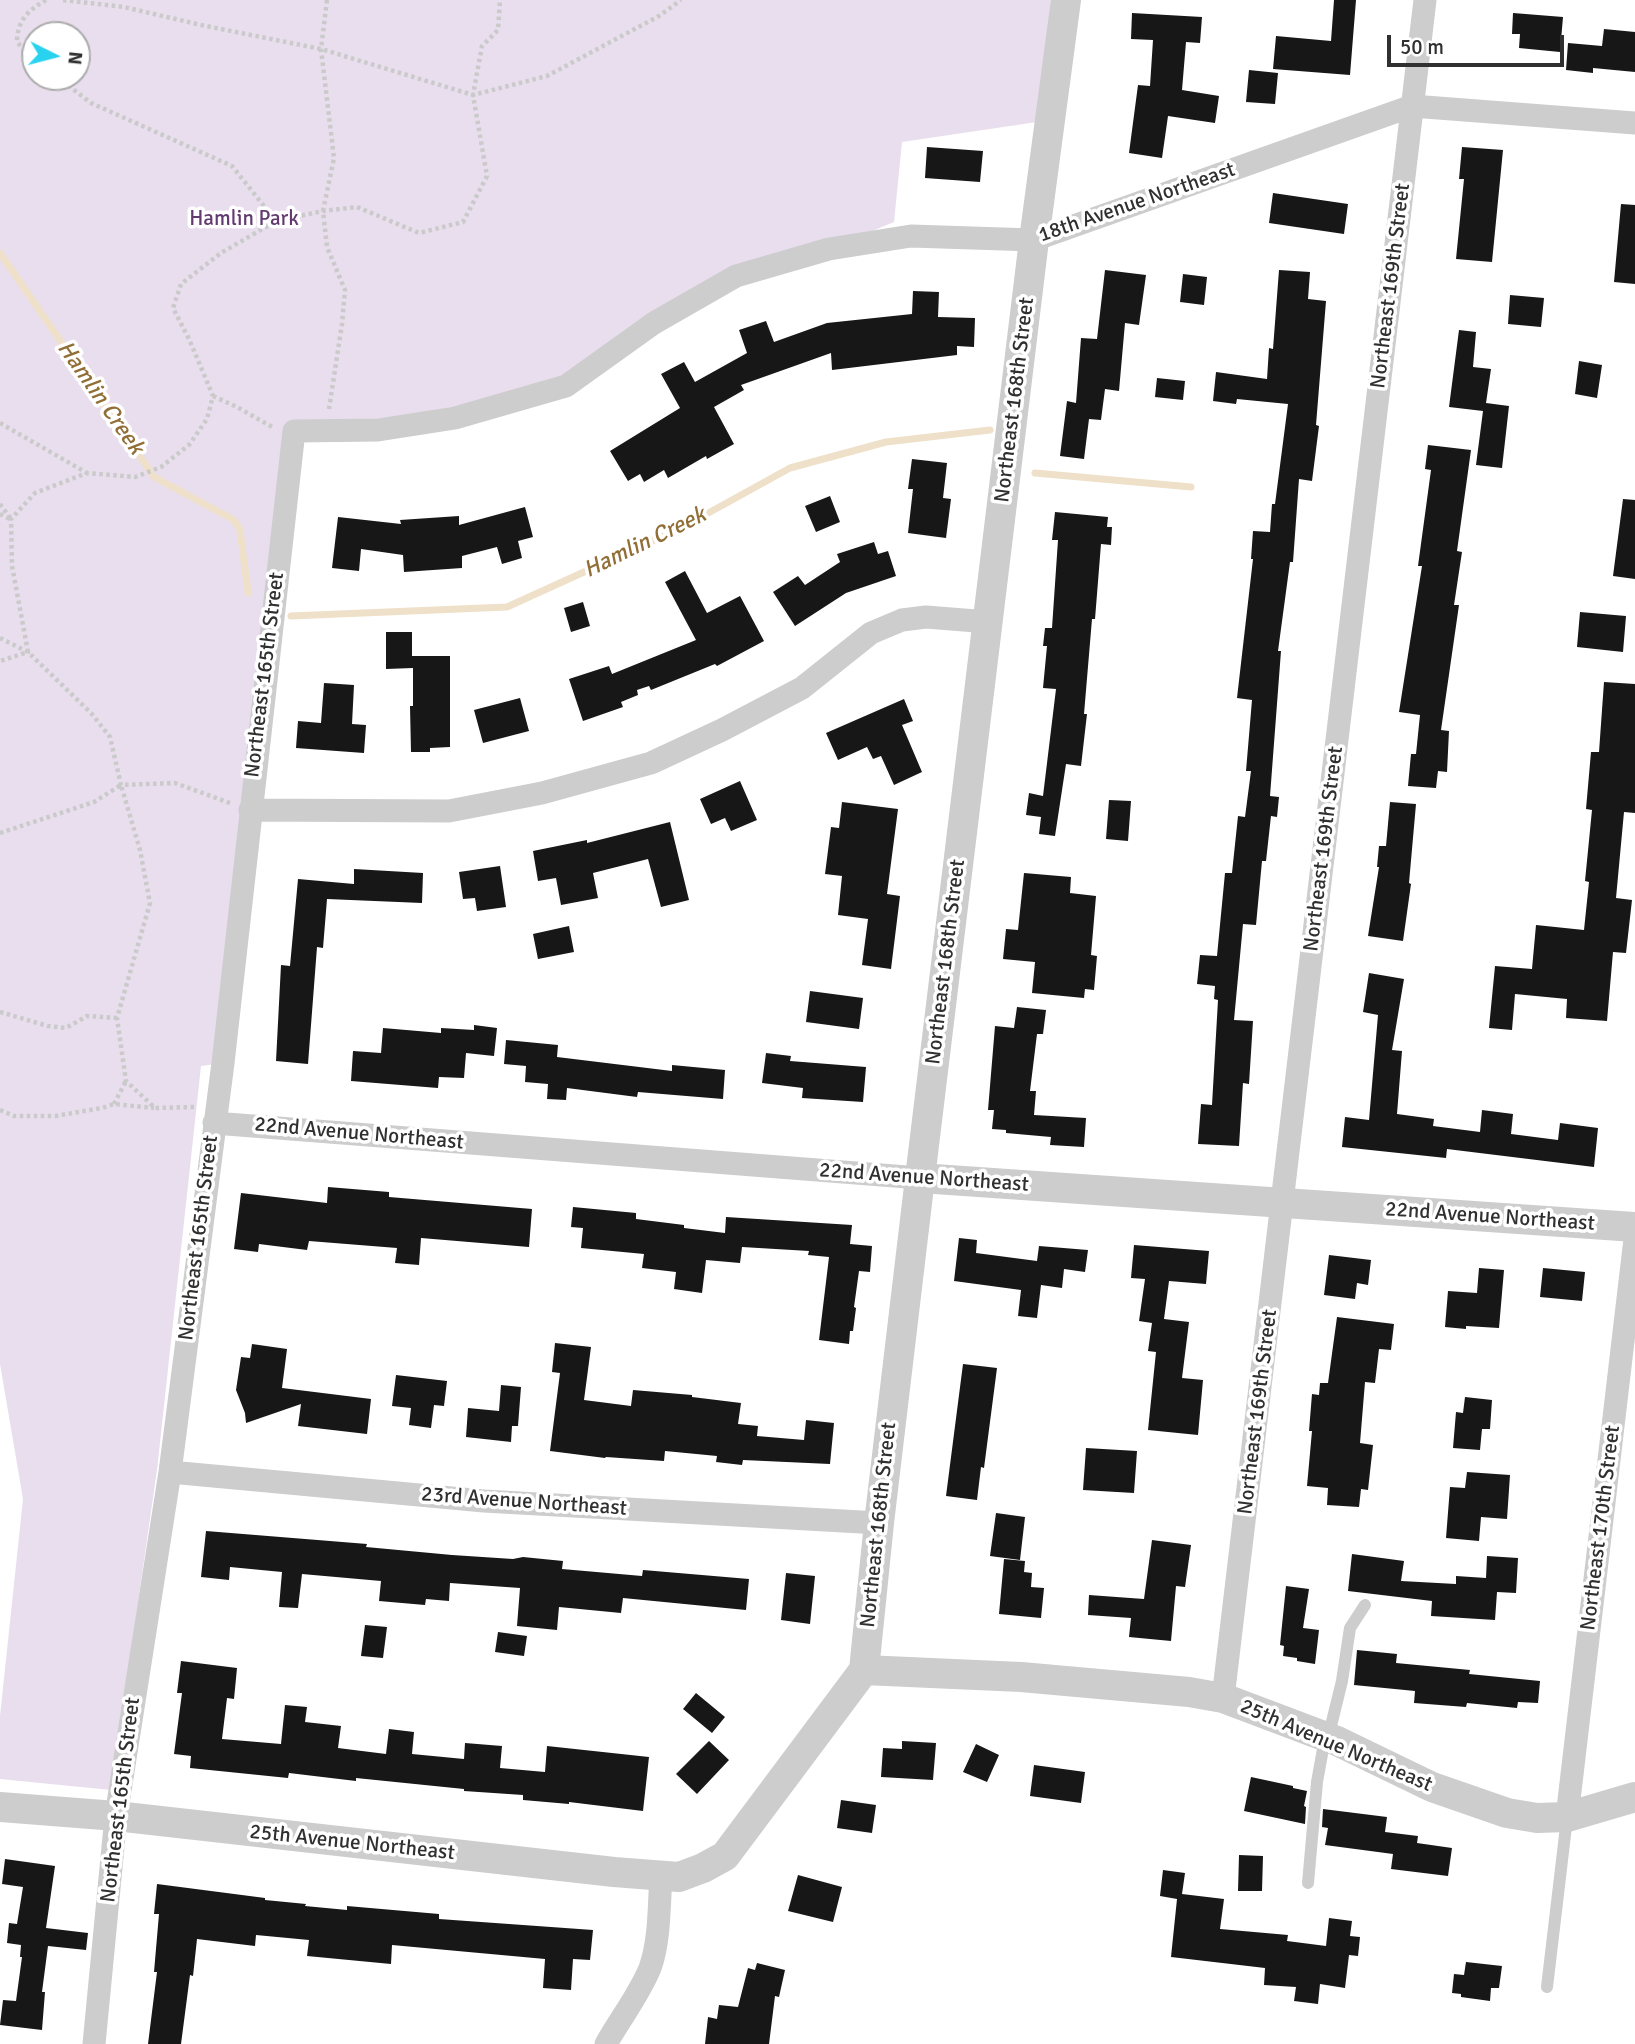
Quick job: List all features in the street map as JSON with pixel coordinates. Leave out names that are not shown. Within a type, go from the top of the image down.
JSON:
[{"type":"street","name":"Northeast 168th Street","points":[[864,1670],[878,1523],[1034,240],[1066,0]]},
{"type":"street","name":"Northeast 169th Street","points":[[1223,1698],[1425,0]]},
{"type":"street","name":"18th Avenue Northeast","points":[[294,431],[378,430],[455,418],[566,386],[654,323],[736,276],[829,248],[911,236],[1034,240],[1412,106],[1635,123]]},
{"type":"street","name":"Northeast 165th Street","points":[[94,2044],[116,1816],[170,1472],[223,1063],[294,431]]},
{"type":"street","points":[[250,810],[449,811],[542,793],[651,763],[722,730],[802,688],[871,633],[902,620],[926,617],[989,622]]},
{"type":"street","name":"22nd Avenue Northeast","points":[[215,1114],[920,1178],[1635,1227]]},
{"type":"street","name":"Northeast 170th Street","points":[[1567,1817],[1635,1239]]},
{"type":"street","name":"23rd Avenue Northeast","points":[[170,1472],[484,1501],[878,1523]]},
{"type":"street","name":"25th Avenue Northeast","points":[[0,1807],[116,1816],[679,1877],[725,1856],[864,1670],[1021,1677],[1189,1692],[1223,1698],[1327,1738],[1432,1787],[1507,1813],[1537,1818],[1567,1817],[1635,1797]]},
{"type":"street","points":[[606,2044],[642,1986],[651,1965],[661,1875]]},
{"type":"lane","points":[[1308,1883],[1317,1782],[1342,1681],[1350,1628],[1365,1605]]},
{"type":"lane","points":[[1547,1987],[1567,1817]]},
{"type":"path","points":[[23,21],[31,8],[46,0]]},
{"type":"path","points":[[63,0],[124,7],[321,49],[473,95],[547,76],[659,16],[681,0]]},
{"type":"path","points":[[124,7],[131,0]]},
{"type":"path","points":[[325,431],[345,290],[327,247],[323,211],[334,158],[321,49],[327,0]]},
{"type":"path","points":[[0,423],[87,473],[135,477],[161,467],[189,445],[207,419],[213,396],[173,309],[181,284],[221,253],[276,221],[357,207],[419,233],[463,222],[486,176],[473,95],[482,46],[498,30],[500,0]]},
{"type":"path","points":[[21,24],[17,30],[17,42],[21,46]]},
{"type":"path","points":[[76,91],[92,103],[232,166],[276,221]]},
{"type":"path","points":[[213,396],[267,424]]},
{"type":"path","points":[[11,519],[35,493],[87,473]]},
{"type":"path","points":[[0,504],[11,519],[12,566],[28,652]]},
{"type":"path","points":[[0,514],[11,519]]},
{"type":"path","points":[[0,638],[28,652],[91,713],[110,737],[140,850],[150,903],[117,1018],[126,1081],[114,1104]]},
{"type":"path","points":[[0,661],[28,652]]},
{"type":"path","points":[[0,833],[94,802],[121,785],[175,783],[250,810]]},
{"type":"path","points":[[0,1012],[47,1026],[66,1028],[87,1016],[117,1018]]},
{"type":"path","points":[[126,1081],[155,1108]]},
{"type":"path","points":[[0,1110],[14,1116],[55,1116],[114,1104],[215,1114]]},
{"type":"green space","name":"Hamlin Park","points":[[0,0],[1051,0],[1037,122],[902,142],[894,222],[848,241],[736,276],[562,387],[293,436],[223,1063],[201,1066],[157,1470],[111,1790],[0,1779],[0,1716],[23,1499],[0,1364]]},
{"type":"building","points":[[1334,0],[1356,0],[1350,75],[1273,69],[1276,36],[1331,41]]},
{"type":"building","points":[[1132,13],[1202,17],[1200,43],[1186,42],[1182,90],[1219,96],[1215,123],[1168,116],[1162,158],[1129,153],[1138,85],[1150,86],[1153,40],[1131,39]]},
{"type":"building","points":[[1513,13],[1563,17],[1560,52],[1519,48],[1520,34],[1512,34]]},
{"type":"building","points":[[1604,29],[1635,32],[1635,72],[1593,68],[1593,73],[1566,70],[1568,43],[1602,46]]},
{"type":"building","points":[[1249,70],[1278,73],[1275,104],[1246,102]]},
{"type":"building","points":[[927,147],[983,151],[980,182],[925,178]]},
{"type":"building","points":[[1462,147],[1503,150],[1492,262],[1456,259],[1464,179],[1459,179]]},
{"type":"building","points":[[1273,193],[1348,204],[1344,234],[1269,223]]},
{"type":"building","points":[[1621,204],[1635,205],[1635,284],[1614,282]]},
{"type":"building","points":[[1105,270],[1146,275],[1139,325],[1125,323],[1119,391],[1105,389],[1101,420],[1089,419],[1084,459],[1060,456],[1067,401],[1076,403],[1081,338],[1097,339]]},
{"type":"building","points":[[1279,270],[1310,272],[1308,299],[1326,301],[1316,425],[1319,426],[1312,481],[1299,479],[1293,562],[1290,562],[1278,651],[1281,651],[1270,796],[1279,797],[1277,817],[1271,816],[1266,861],[1262,861],[1256,925],[1243,924],[1234,1020],[1253,1021],[1249,1084],[1243,1083],[1239,1146],[1198,1144],[1201,1104],[1212,1105],[1218,1000],[1214,999],[1215,986],[1197,984],[1200,955],[1217,956],[1225,873],[1232,873],[1238,816],[1245,817],[1251,771],[1246,771],[1252,700],[1237,698],[1253,559],[1253,531],[1270,532],[1288,404],[1237,399],[1236,404],[1213,401],[1216,372],[1267,379],[1269,348],[1273,349]]},
{"type":"building","points":[[1183,274],[1207,277],[1204,305],[1180,302]]},
{"type":"building","points":[[913,291],[939,292],[938,317],[975,318],[974,347],[957,346],[957,355],[832,370],[831,353],[741,385],[744,390],[714,407],[734,444],[707,459],[706,456],[668,478],[664,470],[644,482],[640,474],[628,481],[610,451],[680,408],[661,374],[684,362],[695,382],[747,353],[739,330],[766,321],[774,342],[827,323],[912,314]]},
{"type":"building","points":[[1510,295],[1544,298],[1541,327],[1508,324]]},
{"type":"building","points":[[1459,330],[1476,332],[1473,367],[1491,369],[1486,403],[1509,406],[1502,468],[1476,465],[1483,411],[1449,407]]},
{"type":"building","points":[[1579,361],[1602,365],[1597,398],[1575,394]]},
{"type":"building","points":[[1157,378],[1185,381],[1183,400],[1155,397]]},
{"type":"building","points":[[1428,445],[1471,450],[1457,551],[1462,552],[1454,605],[1459,605],[1441,730],[1449,731],[1447,772],[1438,771],[1436,788],[1408,786],[1411,754],[1416,754],[1420,715],[1399,712],[1422,566],[1418,566],[1431,470],[1425,469]]},
{"type":"building","points":[[912,459],[947,463],[943,498],[951,499],[946,538],[908,533],[913,489],[908,489]]},
{"type":"building","points":[[830,496],[840,522],[816,532],[805,506]]},
{"type":"building","points":[[1623,499],[1635,500],[1635,579],[1613,576]]},
{"type":"building","points":[[525,507],[533,537],[518,541],[522,558],[502,564],[497,547],[462,556],[462,568],[404,572],[403,555],[361,549],[359,571],[332,568],[338,517],[401,524],[400,520],[459,516],[459,525]]},
{"type":"building","points":[[1055,512],[1108,517],[1107,527],[1112,527],[1111,545],[1101,544],[1095,619],[1092,619],[1084,714],[1087,714],[1081,766],[1066,764],[1055,836],[1039,834],[1041,817],[1026,815],[1029,793],[1043,796],[1056,689],[1043,688],[1047,646],[1043,646],[1045,628],[1052,628],[1058,540],[1052,540]]},
{"type":"building","points":[[874,542],[878,554],[888,551],[896,576],[846,593],[795,626],[773,592],[798,576],[805,585],[840,562],[837,554]]},
{"type":"building","points":[[685,571],[707,613],[740,596],[764,641],[717,666],[715,664],[651,690],[649,686],[637,690],[638,695],[621,702],[623,707],[583,721],[569,679],[609,666],[612,674],[696,640],[665,582]]},
{"type":"building","points":[[583,602],[590,626],[571,632],[564,608]]},
{"type":"building","points":[[1580,612],[1626,616],[1623,652],[1577,647]]},
{"type":"building","points":[[386,632],[412,632],[412,656],[450,656],[450,747],[430,748],[430,752],[411,752],[413,668],[386,669]]},
{"type":"building","points":[[1604,682],[1635,684],[1635,813],[1624,812],[1616,898],[1632,900],[1626,953],[1613,952],[1607,1021],[1566,1018],[1567,999],[1515,994],[1512,1030],[1489,1028],[1495,966],[1532,969],[1536,925],[1584,930],[1589,882],[1585,881],[1592,810],[1586,809],[1591,752],[1599,752]]},
{"type":"building","points":[[324,683],[354,685],[352,724],[366,725],[364,753],[296,748],[298,721],[321,723]]},
{"type":"building","points":[[520,698],[529,731],[483,743],[474,710]]},
{"type":"building","points":[[904,699],[913,721],[902,725],[922,772],[894,785],[881,756],[873,759],[867,747],[838,760],[826,733]]},
{"type":"building","points":[[740,781],[757,820],[731,831],[725,818],[711,824],[700,799]]},
{"type":"building","points":[[1109,800],[1131,801],[1128,841],[1106,839]]},
{"type":"building","points":[[842,802],[898,809],[887,894],[900,896],[891,969],[862,965],[868,919],[838,915],[842,876],[825,874],[831,827],[839,828]]},
{"type":"building","points":[[1390,802],[1416,804],[1411,884],[1403,941],[1368,936],[1379,867],[1379,846],[1386,846]]},
{"type":"building","points":[[670,822],[689,900],[661,907],[648,859],[593,873],[598,898],[561,905],[556,878],[538,881],[533,851],[587,840],[587,843]]},
{"type":"building","points":[[500,866],[506,907],[477,911],[475,898],[463,899],[459,872]]},
{"type":"building","points":[[354,869],[423,873],[422,903],[327,899],[323,948],[317,947],[308,1064],[276,1061],[281,965],[290,966],[298,879],[354,884]]},
{"type":"building","points":[[1024,873],[1071,877],[1070,893],[1096,896],[1091,955],[1097,956],[1094,990],[1085,989],[1084,998],[1032,993],[1035,962],[1003,959],[1006,929],[1018,930]]},
{"type":"building","points":[[569,926],[574,952],[538,959],[533,934]]},
{"type":"building","points":[[1369,973],[1404,979],[1392,1050],[1402,1051],[1397,1114],[1434,1119],[1433,1126],[1480,1132],[1482,1110],[1513,1114],[1511,1134],[1558,1140],[1560,1123],[1598,1128],[1594,1167],[1447,1149],[1446,1158],[1342,1147],[1345,1117],[1369,1120],[1378,1015],[1363,1012]]},
{"type":"building","points":[[810,991],[863,998],[859,1029],[806,1022]]},
{"type":"building","points":[[1017,1007],[1046,1010],[1043,1034],[1037,1034],[1030,1091],[1036,1091],[1034,1115],[1086,1118],[1084,1147],[1050,1145],[1051,1137],[992,1129],[994,1110],[988,1110],[995,1026],[1014,1028]]},
{"type":"building","points":[[474,1025],[497,1028],[494,1056],[466,1053],[464,1078],[439,1077],[438,1088],[351,1081],[353,1051],[381,1053],[383,1028],[441,1033],[441,1028],[474,1030]]},
{"type":"building","points":[[506,1040],[558,1045],[557,1057],[672,1071],[672,1065],[725,1070],[723,1099],[638,1092],[637,1097],[567,1088],[566,1100],[547,1099],[548,1084],[525,1082],[526,1066],[504,1064]]},
{"type":"building","points":[[766,1053],[791,1056],[790,1061],[866,1067],[863,1102],[802,1098],[803,1088],[762,1083]]},
{"type":"building","points":[[328,1187],[389,1192],[389,1197],[532,1209],[529,1247],[421,1238],[419,1265],[395,1263],[397,1248],[309,1241],[307,1250],[259,1244],[258,1252],[234,1249],[241,1193],[327,1203]]},
{"type":"building","points":[[573,1207],[636,1213],[636,1219],[725,1233],[726,1217],[852,1225],[850,1244],[872,1246],[870,1272],[859,1271],[853,1331],[850,1331],[849,1344],[819,1340],[829,1257],[808,1255],[809,1251],[742,1247],[740,1263],[706,1260],[702,1293],[674,1289],[676,1272],[642,1268],[644,1254],[581,1248],[583,1228],[571,1227]]},
{"type":"building","points":[[959,1238],[977,1240],[976,1253],[1037,1261],[1039,1246],[1088,1250],[1085,1272],[1064,1269],[1062,1288],[1041,1285],[1037,1318],[1018,1316],[1021,1290],[954,1281]]},
{"type":"building","points":[[1134,1245],[1209,1251],[1206,1284],[1169,1281],[1164,1319],[1189,1322],[1182,1378],[1203,1380],[1198,1435],[1148,1430],[1156,1352],[1148,1351],[1152,1323],[1139,1321],[1145,1279],[1131,1278]]},
{"type":"building","points":[[1329,1255],[1371,1260],[1368,1285],[1357,1283],[1355,1299],[1324,1295]]},
{"type":"building","points":[[1479,1268],[1504,1270],[1499,1328],[1445,1327],[1448,1291],[1477,1293]]},
{"type":"building","points":[[1543,1268],[1585,1272],[1582,1301],[1540,1297]]},
{"type":"building","points":[[1337,1317],[1394,1324],[1391,1350],[1379,1349],[1375,1383],[1365,1382],[1360,1443],[1373,1445],[1368,1490],[1361,1489],[1359,1507],[1327,1505],[1328,1488],[1307,1486],[1312,1394],[1319,1395],[1320,1383],[1328,1383]]},
{"type":"building","points":[[555,1343],[591,1347],[584,1400],[631,1406],[633,1390],[741,1403],[738,1424],[758,1426],[757,1436],[804,1440],[806,1420],[834,1423],[830,1464],[743,1460],[742,1465],[716,1462],[717,1456],[665,1451],[664,1461],[605,1458],[550,1451],[560,1373],[552,1372]]},
{"type":"building","points":[[252,1344],[287,1349],[282,1388],[371,1399],[367,1434],[298,1426],[301,1404],[246,1423],[236,1390],[241,1357],[250,1358]]},
{"type":"building","points":[[963,1364],[997,1368],[984,1468],[981,1467],[977,1500],[946,1496]]},
{"type":"building","points":[[396,1375],[447,1381],[444,1406],[434,1405],[431,1428],[409,1425],[411,1408],[392,1406]]},
{"type":"building","points":[[501,1385],[521,1387],[518,1426],[512,1426],[511,1442],[466,1437],[468,1408],[499,1411]]},
{"type":"building","points":[[1465,1397],[1492,1400],[1490,1429],[1482,1429],[1480,1450],[1453,1448],[1456,1412],[1463,1413]]},
{"type":"building","points":[[1086,1448],[1137,1451],[1134,1493],[1083,1490]]},
{"type":"building","points":[[1467,1472],[1510,1475],[1507,1519],[1481,1517],[1479,1541],[1446,1538],[1450,1487],[1465,1488]]},
{"type":"building","points":[[996,1513],[1025,1517],[1020,1560],[990,1556]]},
{"type":"building","points":[[206,1531],[367,1544],[366,1547],[452,1555],[563,1561],[562,1569],[642,1576],[643,1570],[749,1579],[746,1610],[623,1598],[621,1613],[559,1607],[557,1630],[517,1626],[520,1588],[450,1583],[449,1601],[426,1599],[425,1605],[379,1601],[381,1581],[302,1574],[298,1608],[279,1607],[282,1572],[230,1567],[229,1580],[201,1577]]},
{"type":"building","points":[[1152,1540],[1191,1545],[1185,1587],[1176,1586],[1171,1641],[1129,1637],[1131,1618],[1088,1615],[1089,1595],[1144,1599]]},
{"type":"building","points":[[1352,1554],[1404,1561],[1401,1581],[1456,1584],[1456,1576],[1486,1578],[1487,1556],[1518,1558],[1516,1593],[1497,1592],[1495,1620],[1431,1616],[1432,1601],[1348,1591]]},
{"type":"building","points":[[1004,1559],[1025,1561],[1024,1572],[1032,1573],[1031,1587],[1044,1588],[1041,1618],[999,1614]]},
{"type":"building","points":[[786,1573],[815,1576],[810,1624],[781,1620]]},
{"type":"building","points":[[1286,1586],[1309,1589],[1303,1628],[1319,1630],[1315,1664],[1283,1656],[1284,1646],[1280,1645]]},
{"type":"building","points":[[365,1625],[387,1627],[383,1658],[361,1656]]},
{"type":"building","points":[[498,1632],[527,1636],[524,1656],[495,1652]]},
{"type":"building","points":[[1357,1650],[1397,1654],[1396,1663],[1470,1670],[1469,1674],[1540,1681],[1538,1703],[1518,1702],[1517,1708],[1467,1703],[1466,1707],[1414,1703],[1415,1691],[1354,1685]]},
{"type":"building","points":[[181,1661],[237,1668],[234,1699],[227,1698],[222,1739],[281,1744],[285,1705],[307,1707],[305,1722],[341,1726],[338,1748],[386,1754],[389,1729],[414,1732],[412,1754],[464,1759],[465,1743],[502,1746],[500,1768],[545,1772],[547,1746],[649,1757],[643,1811],[569,1802],[523,1800],[523,1795],[356,1778],[356,1781],[289,1773],[288,1778],[190,1768],[191,1756],[174,1754],[182,1693],[177,1693]]},
{"type":"building","points":[[696,1693],[725,1717],[712,1733],[683,1709]]},
{"type":"building","points":[[709,1741],[729,1760],[697,1794],[676,1774]]},
{"type":"building","points":[[902,1741],[936,1743],[933,1780],[881,1777],[883,1748],[902,1749]]},
{"type":"building","points":[[976,1744],[999,1755],[987,1782],[963,1772]]},
{"type":"building","points":[[1034,1765],[1085,1772],[1081,1803],[1030,1796]]},
{"type":"building","points":[[1251,1777],[1307,1791],[1305,1824],[1244,1811]]},
{"type":"building","points":[[841,1800],[876,1805],[872,1833],[837,1828]]},
{"type":"building","points":[[1323,1809],[1387,1817],[1385,1832],[1418,1836],[1417,1843],[1452,1848],[1448,1876],[1391,1869],[1393,1854],[1325,1845],[1328,1828],[1322,1827]]},
{"type":"building","points":[[1239,1855],[1263,1856],[1262,1891],[1238,1891]]},
{"type":"building","points":[[5,1859],[55,1866],[46,1928],[88,1933],[86,1950],[48,1946],[42,1992],[45,1992],[42,2030],[0,2025],[3,2000],[16,2001],[22,1957],[21,1945],[7,1943],[9,1923],[17,1924],[23,1887],[2,1884]]},
{"type":"building","points":[[1163,1870],[1185,1873],[1182,1894],[1224,1899],[1220,1929],[1288,1935],[1287,1941],[1326,1946],[1329,1918],[1352,1921],[1350,1936],[1360,1937],[1358,1956],[1349,1955],[1345,1988],[1320,1984],[1318,2004],[1294,2001],[1296,1987],[1264,1985],[1265,1968],[1171,1957],[1177,1899],[1160,1896]]},
{"type":"building","points":[[798,1875],[842,1887],[833,1922],[788,1911]]},
{"type":"building","points":[[157,1884],[306,1904],[305,1906],[347,1910],[347,1906],[439,1914],[439,1919],[593,1930],[590,1960],[573,1959],[571,1990],[543,1988],[545,1959],[392,1945],[391,1964],[307,1956],[309,1940],[256,1935],[255,1946],[197,1939],[181,2044],[148,2044],[157,1972],[154,1972],[159,1914],[154,1914]]},
{"type":"building","points":[[1466,1962],[1502,1966],[1499,1988],[1491,1988],[1490,2001],[1452,1993],[1454,1974],[1464,1975]]},
{"type":"building","points":[[757,1963],[785,1970],[779,1997],[775,1996],[769,2044],[705,2044],[708,2017],[717,2019],[719,2005],[738,2007],[748,1968],[755,1970]]},
{"type":"waterway","name":"Hamlin Creek","points":[[0,253],[154,477],[234,520],[240,530],[248,593]]},
{"type":"waterway","name":"Hamlin Creek","points":[[291,616],[507,607],[683,527],[790,468],[886,442],[990,430]]},
{"type":"waterway","name":"Hamlin Creek","points":[[1035,473],[1191,487]]}]
